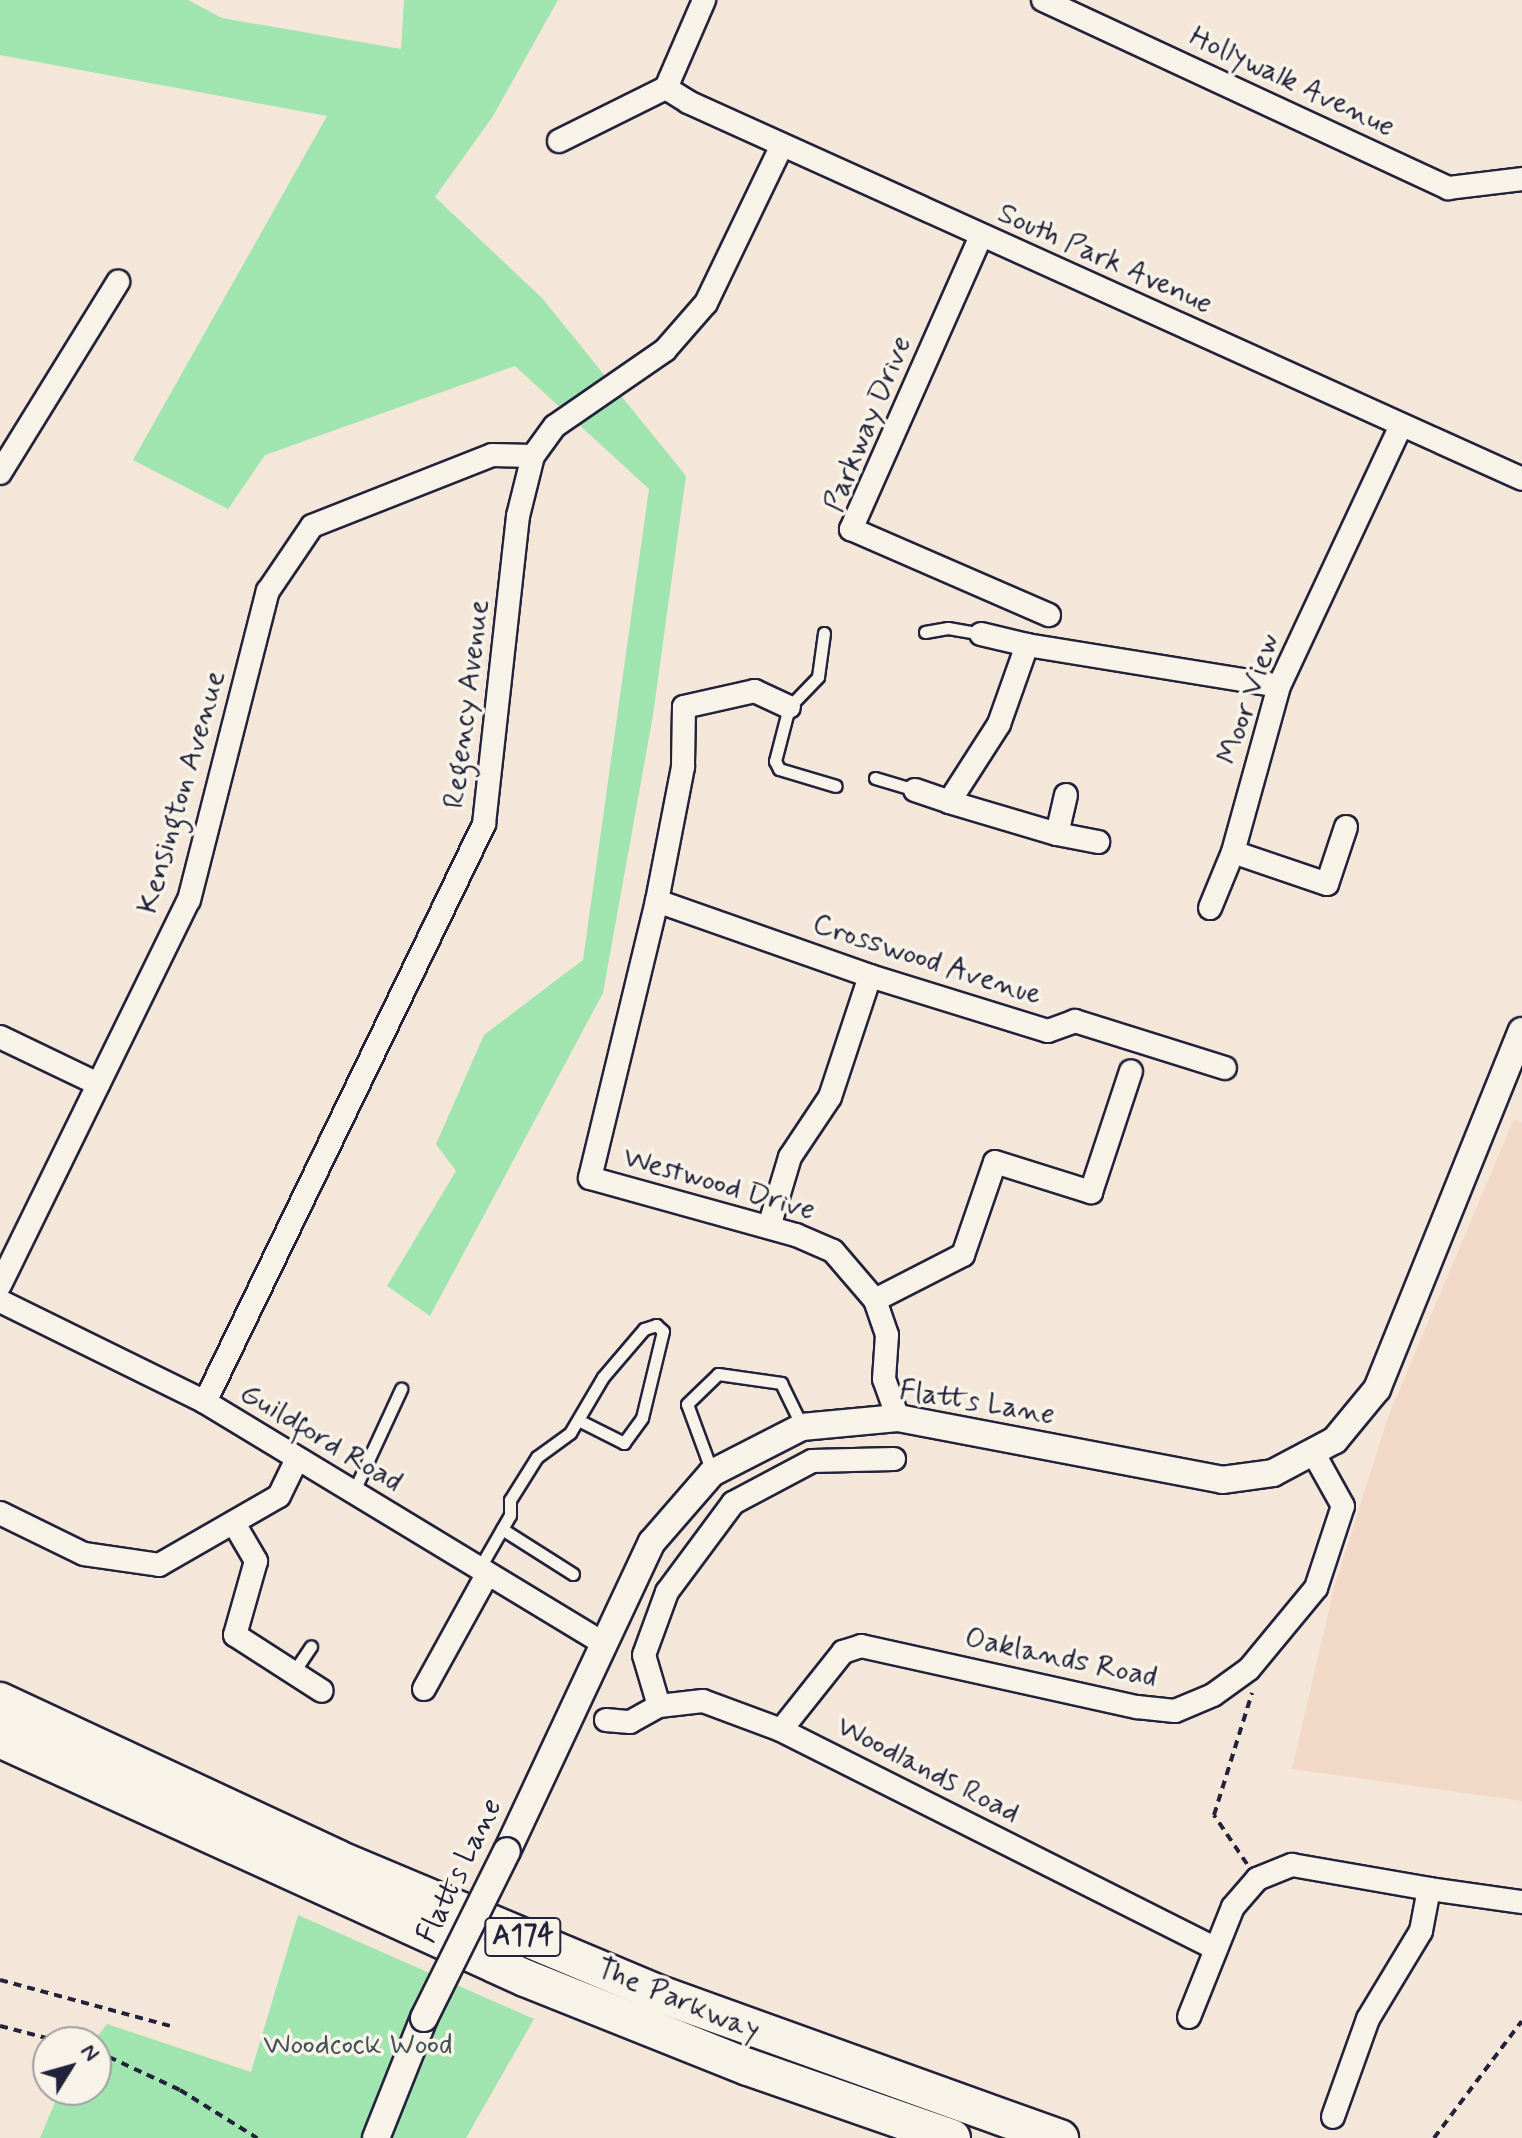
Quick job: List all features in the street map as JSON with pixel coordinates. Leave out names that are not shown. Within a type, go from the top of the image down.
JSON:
[{"type":"highway","name":"The Parkway","points":[[0,1701],[336,1858],[652,1991],[1060,2138]]},
{"type":"highway","name":"The Parkway","points":[[0,1739],[525,1978],[748,2067],[952,2138]]},
{"type":"street","points":[[559,141],[666,88],[704,0]]},
{"type":"street","name":"Hollywalk Avenue","points":[[1043,0],[1448,188],[1522,179]]},
{"type":"street","name":"South Park Avenue","points":[[666,88],[981,236],[1522,479]]},
{"type":"street","name":"Regency Avenue","points":[[205,1402],[484,824],[518,516],[533,456],[555,426],[665,350],[706,303],[782,145]]},
{"type":"street","name":"Parkway Drive","points":[[981,236],[851,529],[1049,615]]},
{"type":"street","points":[[0,473],[118,282]]},
{"type":"street","name":"Moor View","points":[[1210,908],[1233,852],[1279,686],[1401,425]]},
{"type":"street","name":"Kensington Avenue","points":[[0,1285],[189,900],[268,591],[312,526],[492,455],[533,456]]},
{"type":"street","points":[[981,634],[1027,645],[1279,686]]},
{"type":"street","points":[[949,802],[999,724],[1027,645]]},
{"type":"street","points":[[657,901],[683,767],[684,707],[755,691],[789,707]]},
{"type":"street","points":[[915,790],[1057,834],[1098,842]]},
{"type":"street","points":[[1057,834],[1066,795]]},
{"type":"street","points":[[1233,852],[1327,884],[1346,827]]},
{"type":"street","name":"Crosswood Avenue","points":[[657,901],[870,976],[1048,1031],[1075,1021],[1225,1068]]},
{"type":"street","name":"Westwood Drive","points":[[657,901],[590,1178],[769,1227],[833,1251],[875,1300],[887,1335],[884,1379],[898,1418]]},
{"type":"street","points":[[769,1227],[790,1157],[830,1097],[870,976]]},
{"type":"street","name":"Flatts Lane","points":[[376,2138],[424,2018],[507,1851],[602,1642],[652,1542],[712,1473],[802,1427],[898,1418],[1222,1480],[1273,1473],[1314,1454],[1356,1421],[1377,1389],[1522,1031]]},
{"type":"street","points":[[0,1037],[98,1084]]},
{"type":"street","points":[[875,1300],[963,1255],[995,1162],[1091,1192],[1131,1071]]},
{"type":"street","name":"Guildford Road","points":[[0,1301],[205,1402],[602,1642]]},
{"type":"street","name":"Oaklands Road","points":[[781,1730],[843,1652],[861,1646],[1175,1711],[1213,1695],[1249,1669],[1316,1588],[1340,1525],[1343,1506],[1314,1454]]},
{"type":"street","points":[[0,1513],[84,1554],[159,1565],[235,1525],[279,1496],[297,1459]]},
{"type":"street","points":[[659,1706],[644,1655],[667,1592],[733,1503],[812,1461],[894,1459]]},
{"type":"street","points":[[678,1512],[708,1537]]},
{"type":"street","points":[[235,1525],[256,1561],[235,1635],[322,1691]]},
{"type":"street","points":[[424,1689],[483,1572]]},
{"type":"street","name":"Woodlands Road","points":[[606,1720],[630,1722],[659,1706],[703,1701],[781,1730],[1213,1947]]},
{"type":"street","points":[[1189,2017],[1213,1947],[1233,1907],[1257,1879],[1292,1865],[1522,1902]]},
{"type":"street","points":[[1333,2117],[1368,2019],[1421,1931],[1429,1889]]},
{"type":"lane","points":[[925,632],[948,628],[981,634]]},
{"type":"lane","points":[[824,633],[818,677],[789,707],[776,765],[836,786]]},
{"type":"lane","points":[[875,778],[915,790]]},
{"type":"lane","points":[[483,1572],[502,1529],[510,1500],[537,1457],[562,1440],[578,1420],[603,1377],[644,1329],[656,1325],[663,1331],[642,1418],[624,1443],[578,1420]]},
{"type":"lane","points":[[712,1473],[687,1404],[718,1374],[781,1383],[802,1427]]},
{"type":"lane","points":[[353,1493],[401,1389]]},
{"type":"lane","points":[[502,1529],[573,1574]]},
{"type":"lane","points":[[293,1673],[311,1646]]},
{"type":"path","points":[[1249,1669],[1255,1684],[1214,1815],[1257,1879]]},
{"type":"path","points":[[0,1980],[170,2026]]},
{"type":"path","points":[[1434,2138],[1522,2021]]},
{"type":"path","points":[[0,2026],[32,2034]]},
{"type":"path","points":[[112,2058],[180,2090],[257,2138]]},
{"type":"shaded area","points":[[1514,1119],[1522,1123],[1522,1801],[1292,1769],[1334,1588],[1388,1417]]},
{"type":"green space","points":[[0,0],[188,0],[222,18],[401,49],[404,0],[558,0],[493,116],[435,197],[542,298],[686,476],[653,715],[603,993],[430,1316],[387,1286],[456,1171],[436,1144],[484,1035],[583,960],[649,489],[515,366],[265,455],[228,509],[133,460],[327,116],[0,55]]},
{"type":"green space","name":"Woodcock Wood","points":[[298,1915],[534,2019],[466,2138],[40,2138],[53,2106],[112,2106],[112,2026],[105,2026],[107,2024],[251,2072]]}]
